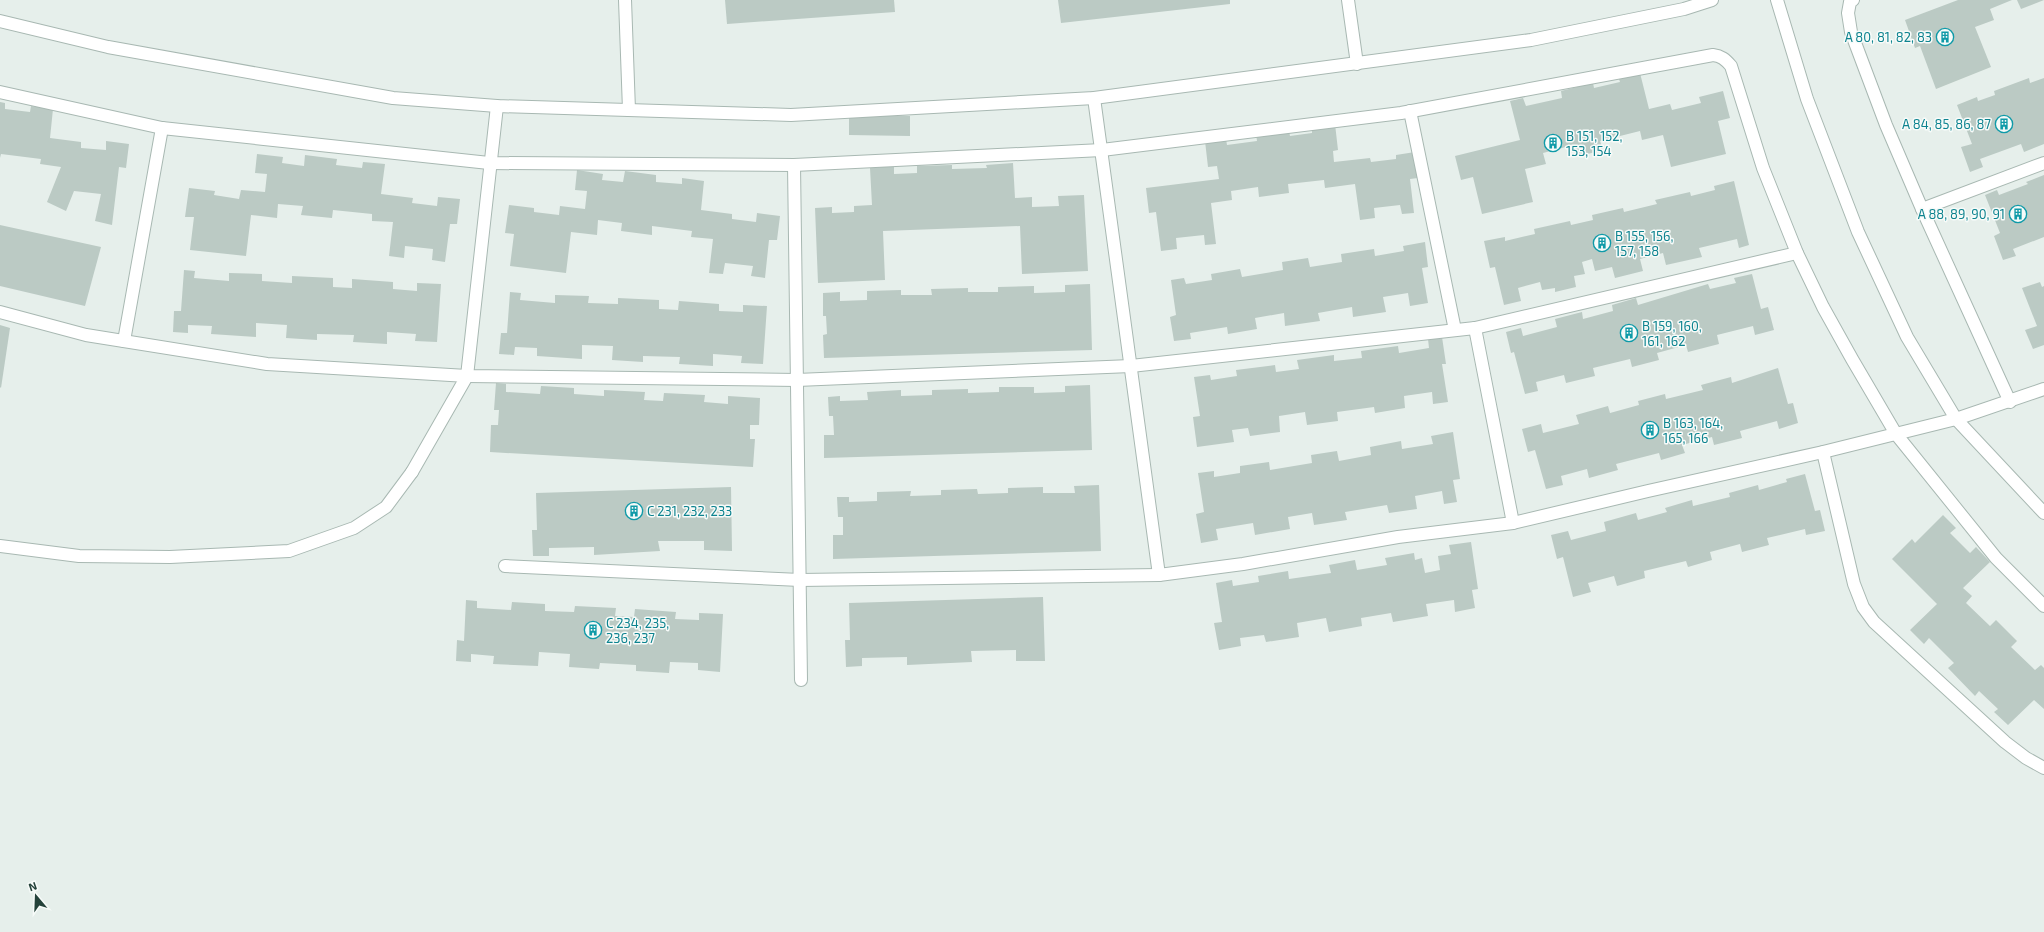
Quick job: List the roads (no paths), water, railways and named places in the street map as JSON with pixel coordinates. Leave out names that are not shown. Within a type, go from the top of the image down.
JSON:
[{"type":"street","points":[[625,0],[628,110]]},
{"type":"street","points":[[1348,0],[1357,64]]},
{"type":"street","points":[[0,20],[108,47],[393,98],[497,106],[791,115],[1094,98],[1531,40],[1684,9],[1712,0]]},
{"type":"street","points":[[1777,0],[1807,99],[1858,232],[1907,337],[1956,419],[2044,512]]},
{"type":"street","points":[[1853,0],[1850,2],[1848,13],[1851,32],[1886,125],[1922,209],[2010,402]]},
{"type":"street","points":[[0,92],[162,128],[490,163],[794,165],[1102,150],[1410,111],[1682,60],[1712,55],[1720,56],[1731,66],[1763,168],[1797,253],[1823,307],[1896,434],[1996,558],[2044,606]]},
{"type":"street","points":[[1094,98],[1159,575]]},
{"type":"street","points":[[0,546],[79,556],[170,557],[289,551],[354,528],[386,507],[412,472],[467,376],[497,106]]},
{"type":"street","points":[[1410,111],[1455,330]]},
{"type":"street","points":[[124,341],[162,128]]},
{"type":"street","points":[[1922,209],[2044,163]]},
{"type":"street","points":[[794,165],[801,680]]},
{"type":"street","points":[[0,312],[86,335],[267,364],[467,376],[797,380],[1130,366],[1475,328],[1797,253]]},
{"type":"street","points":[[1475,328],[1513,523]]},
{"type":"street","points":[[505,566],[800,580],[1159,575],[1243,564],[1398,537],[1513,523],[1823,452],[1956,419],[2010,402],[2044,389]]},
{"type":"street","points":[[1823,452],[1854,584],[1863,607],[1874,622],[2005,742],[2044,768]]},
{"type":"place","name":"A 80, 81, 82, 83","points":[[1945,37]]},
{"type":"place","name":"A 84, 85, 86, 87","points":[[2004,124]]},
{"type":"place","name":"B 151, 152, 153, 154","points":[[1553,143]]},
{"type":"place","name":"A 88, 89, 90, 91","points":[[2018,214]]},
{"type":"place","name":"B 155, 156, 157, 158","points":[[1602,243]]},
{"type":"place","name":"B 159, 160, 161, 162","points":[[1629,333]]},
{"type":"place","name":"B 163, 164, 165, 166","points":[[1650,430]]},
{"type":"place","name":"C 231, 232, 233","points":[[634,511]]},
{"type":"place","name":"C 234, 235, 236, 237","points":[[593,630]]}]
